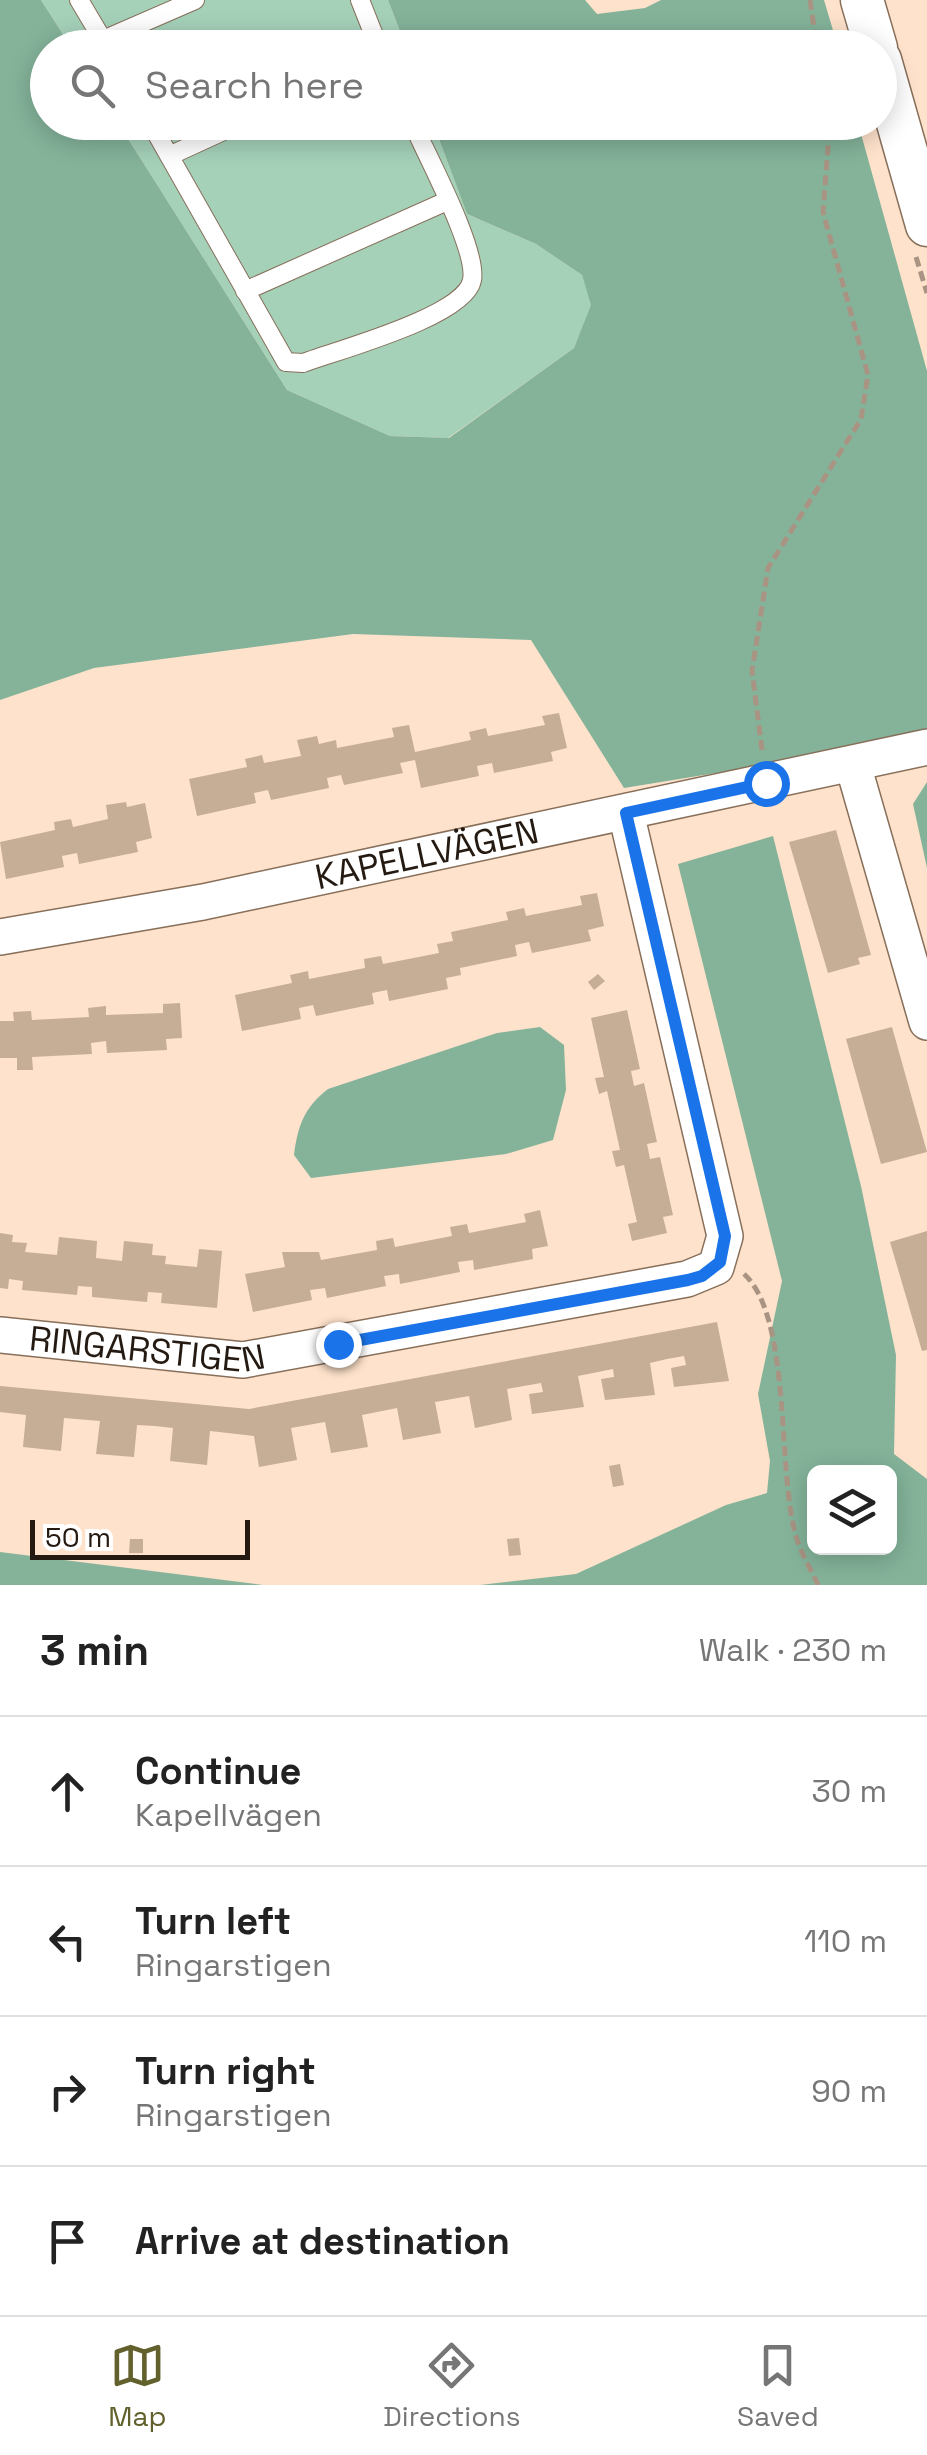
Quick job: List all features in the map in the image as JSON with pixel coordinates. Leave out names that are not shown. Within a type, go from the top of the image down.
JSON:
[{"type":"street","points":[[862,0],[871,30]]},
{"type":"street","points":[[897,120],[927,225]]},
{"type":"street","name":"KAPELLVÄGEN","points":[[0,938],[203,902],[927,747]]},
{"type":"street","points":[[853,765],[927,1022]]},
{"type":"street","points":[[626,813],[725,1236],[723,1255]]},
{"type":"street","name":"RINGARSTIGEN","points":[[0,1335],[243,1360],[688,1280],[710,1271],[723,1255]]},
{"type":"lane","points":[[80,0],[97,30]]},
{"type":"lane","points":[[134,30],[195,0]]},
{"type":"lane","points":[[360,0],[372,30]]},
{"type":"lane","points":[[160,140],[286,362],[304,363],[433,316],[465,296],[473,279],[468,250],[420,140]]},
{"type":"lane","points":[[168,156],[203,140]]},
{"type":"lane","points":[[246,291],[447,201]]},
{"type":"path","points":[[810,0],[814,30]]},
{"type":"path","points":[[766,783],[752,672],[768,568],[861,419],[868,376],[822,212],[828,140]]},
{"type":"path","points":[[723,1255],[750,1280],[764,1306],[784,1420],[796,1536],[818,1585]]},
{"type":"green space","points":[[0,0],[41,0],[60,30],[30,30],[30,140],[129,140],[287,390],[390,436],[449,438],[574,348],[591,305],[582,275],[536,244],[467,214],[439,140],[863,140],[927,371],[927,731],[846,752],[624,788],[531,640],[353,634],[94,668],[0,700]]},
{"type":"green space","points":[[41,0],[388,0],[399,30],[60,30]]},
{"type":"green space","points":[[388,0],[585,0],[597,14],[645,8],[661,0],[824,0],[833,30],[399,30]]},
{"type":"green space","points":[[129,140],[439,140],[467,214],[536,244],[582,275],[592,305],[574,348],[448,438],[390,436],[287,390]]},
{"type":"green space","points":[[927,782],[927,868],[913,804]]},
{"type":"green space","points":[[773,836],[861,1186],[896,1355],[894,1454],[927,1479],[927,1585],[480,1585],[576,1574],[726,1505],[767,1493],[770,1461],[758,1394],[782,1281],[678,864]]},
{"type":"green space","points":[[540,1027],[564,1045],[566,1090],[553,1140],[506,1154],[311,1178],[294,1155],[304,1118],[328,1089],[497,1033]]},
{"type":"green space","points":[[0,1552],[263,1585],[0,1585]]},
{"type":"building","points":[[559,713],[567,748],[551,752],[553,761],[494,773],[492,763],[477,766],[479,776],[421,788],[415,760],[400,763],[403,773],[344,785],[341,775],[327,778],[329,788],[271,800],[268,790],[254,793],[256,803],[197,816],[189,779],[247,767],[245,759],[262,755],[264,763],[301,756],[297,740],[317,736],[319,744],[336,740],[337,748],[394,737],[392,728],[409,725],[415,752],[471,740],[469,732],[486,728],[488,736],[545,725],[542,716]]},
{"type":"building","points":[[126,802],[127,807],[145,803],[152,838],[136,842],[138,852],[79,864],[77,853],[62,856],[64,867],[6,879],[0,842],[55,830],[54,822],[71,819],[73,827],[108,819],[106,805]]},
{"type":"building","points":[[836,830],[871,955],[858,958],[860,964],[828,973],[789,842]]},
{"type":"building","points":[[597,893],[604,926],[588,930],[591,941],[532,953],[529,942],[515,945],[517,956],[460,968],[461,975],[446,978],[448,989],[389,1001],[387,990],[372,993],[374,1004],[316,1016],[313,1005],[299,1008],[301,1019],[242,1031],[235,995],[292,983],[290,975],[308,971],[309,979],[365,968],[364,959],[381,956],[383,964],[439,953],[437,944],[453,941],[451,932],[508,920],[506,912],[524,908],[526,916],[582,905],[580,896]]},
{"type":"building","points":[[598,974],[605,981],[594,990],[588,982]]},
{"type":"building","points":[[180,1003],[182,1038],[166,1039],[167,1050],[107,1053],[106,1041],[91,1043],[92,1054],[32,1057],[33,1070],[17,1070],[17,1058],[0,1058],[0,1021],[14,1021],[13,1012],[31,1011],[32,1020],[89,1017],[88,1008],[106,1006],[106,1015],[163,1013],[163,1004]]},
{"type":"building","points":[[627,1010],[640,1069],[631,1071],[634,1086],[644,1083],[657,1142],[647,1144],[650,1159],[660,1157],[673,1215],[663,1217],[667,1233],[632,1241],[628,1224],[637,1222],[624,1165],[616,1167],[612,1151],[620,1150],[607,1091],[599,1094],[595,1078],[604,1077],[591,1018]]},
{"type":"building","points":[[892,1027],[927,1152],[881,1164],[846,1039]]},
{"type":"building","points":[[540,1210],[548,1246],[532,1249],[533,1259],[474,1270],[473,1260],[458,1262],[460,1272],[400,1284],[399,1274],[384,1276],[386,1286],[327,1298],[325,1288],[310,1290],[312,1300],[253,1312],[245,1274],[285,1267],[282,1252],[319,1252],[321,1260],[377,1250],[376,1241],[393,1238],[395,1247],[452,1236],[450,1227],[467,1224],[469,1233],[526,1222],[524,1214]]},
{"type":"building","points":[[927,1231],[927,1350],[922,1351],[890,1242]]},
{"type":"building","points":[[0,1233],[13,1235],[12,1242],[27,1243],[25,1252],[57,1255],[59,1237],[97,1241],[96,1258],[122,1261],[124,1241],[153,1244],[152,1255],[166,1256],[165,1264],[197,1267],[199,1249],[222,1251],[217,1308],[161,1303],[162,1293],[148,1292],[147,1302],[92,1297],[92,1287],[78,1286],[77,1295],[22,1290],[23,1281],[9,1279],[8,1289],[0,1288]]},
{"type":"building","points":[[717,1322],[729,1381],[674,1387],[671,1368],[686,1365],[684,1356],[667,1359],[650,1363],[655,1395],[605,1400],[601,1379],[614,1377],[613,1369],[578,1376],[584,1407],[532,1414],[529,1394],[543,1392],[541,1383],[507,1389],[512,1420],[475,1428],[469,1396],[435,1402],[441,1433],[403,1440],[397,1408],[362,1415],[368,1447],[331,1453],[325,1422],[291,1428],[297,1460],[259,1467],[254,1436],[210,1431],[207,1465],[170,1461],[173,1428],[155,1426],[137,1425],[134,1457],[96,1454],[100,1421],[64,1418],[61,1451],[23,1447],[26,1415],[0,1412],[0,1386],[249,1409]]},
{"type":"building","points":[[620,1464],[624,1485],[613,1487],[609,1466]]},
{"type":"building","points":[[519,1538],[521,1555],[509,1556],[507,1539]]},
{"type":"building","points":[[130,1539],[143,1539],[143,1553],[129,1553]]},
{"type":"route","points":[[338,1344],[688,1280],[702,1276],[720,1262],[725,1236],[626,813],[766,783]]}]
